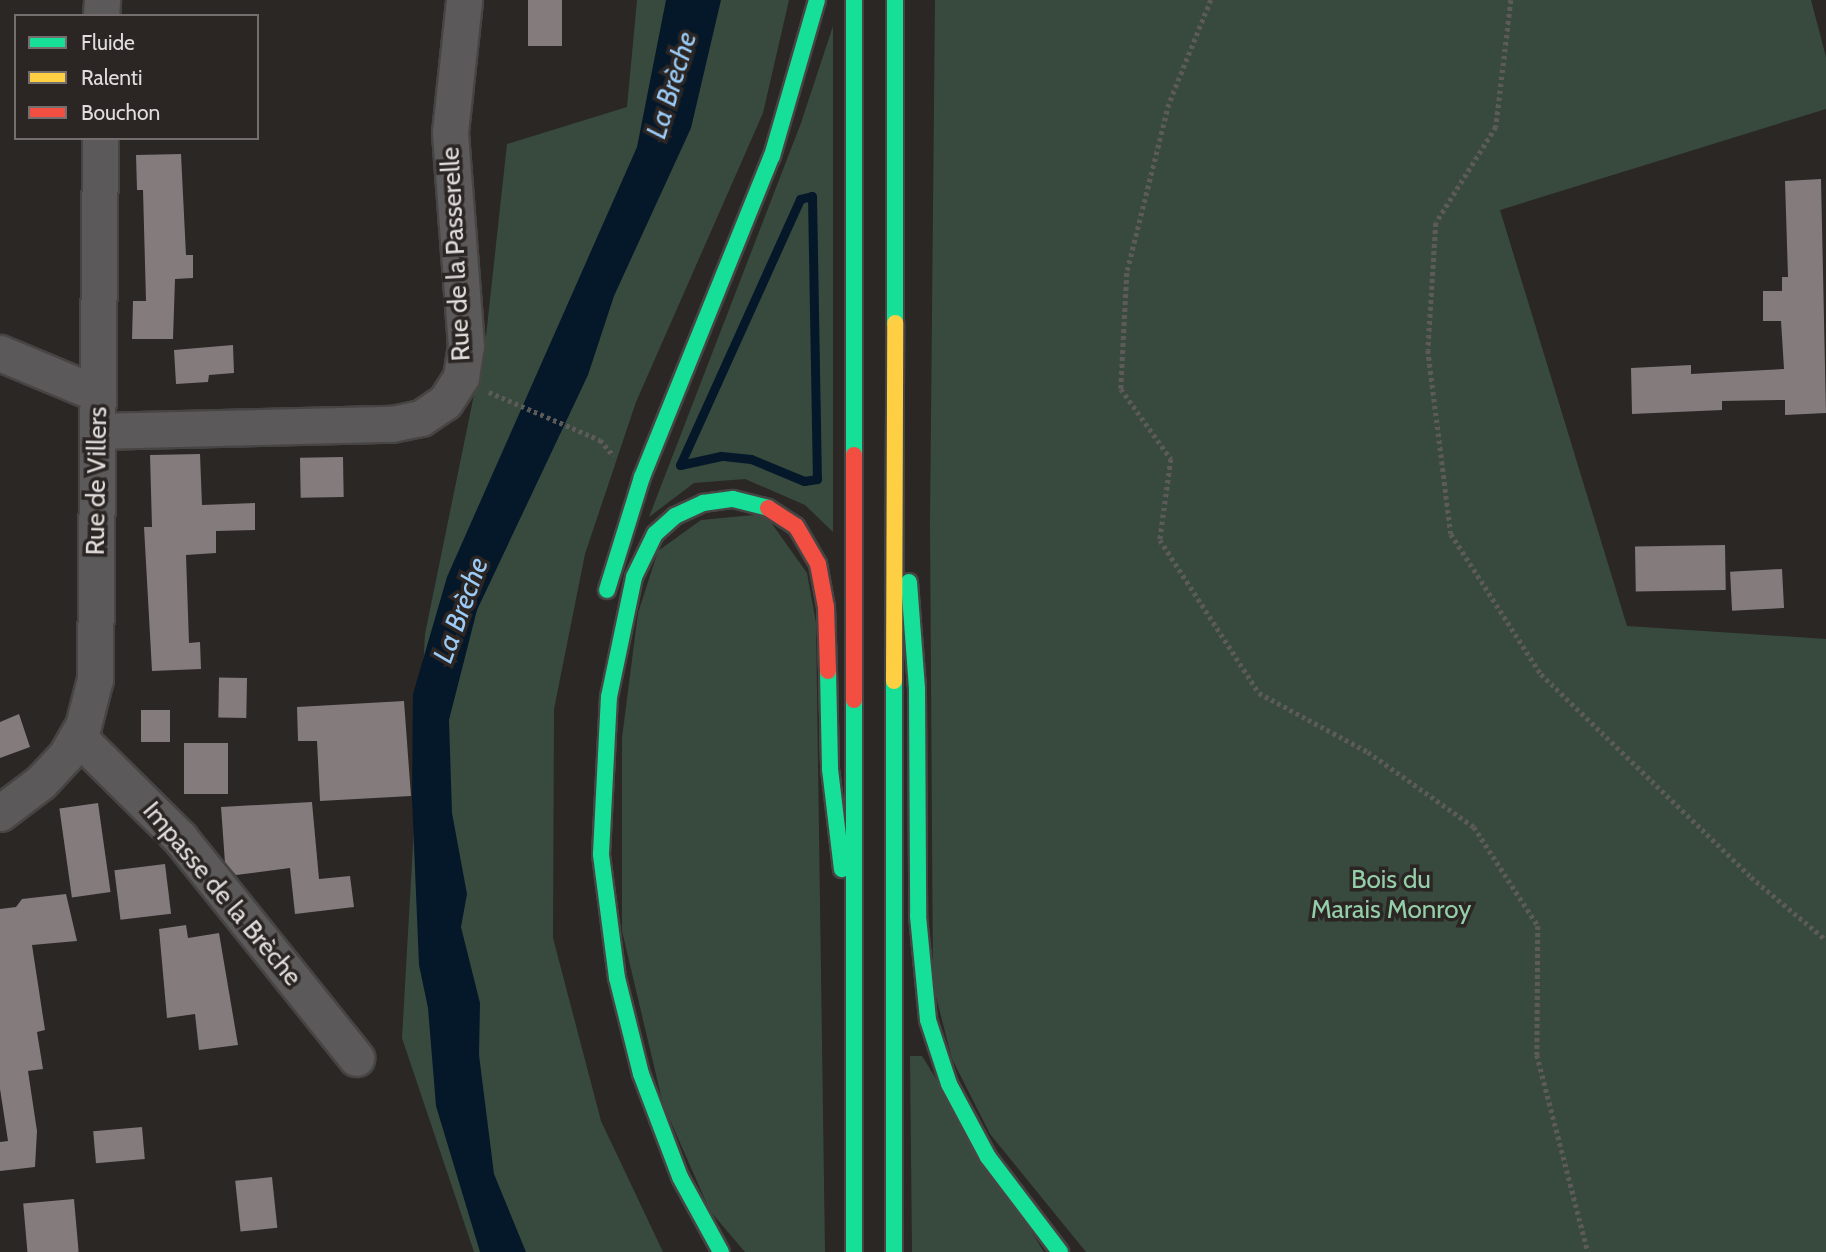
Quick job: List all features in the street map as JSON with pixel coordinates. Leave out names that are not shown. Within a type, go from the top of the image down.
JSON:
[{"type":"main road","points":[[602,610],[642,477],[772,156],[817,0]]},
{"type":"main road","points":[[854,0],[854,1252]]},
{"type":"main road","points":[[894,1252],[895,0]]},
{"type":"main road","points":[[895,411],[916,677],[918,916],[928,1020],[949,1084],[988,1157],[1060,1252]]},
{"type":"main road","points":[[721,1252],[680,1177],[641,1074],[617,978],[601,853],[609,697],[634,577],[655,534],[674,516],[703,503],[733,499],[767,507],[796,526],[818,564],[826,607],[834,813],[853,945]]},
{"type":"street","name":"Rue de la Passerelle","points":[[97,431],[392,424],[421,418],[445,402],[461,377],[466,346],[450,142],[464,0]]},
{"type":"street","name":"Rue de Villers","points":[[10,805],[55,769],[78,737],[95,679],[100,140]]},
{"type":"street","points":[[0,353],[98,394]]},
{"type":"street","name":"Impasse de la Brèche","points":[[78,737],[173,830],[356,1058]]},
{"type":"path","points":[[1211,0],[1168,104],[1127,272],[1121,389],[1171,459],[1160,540],[1259,693],[1368,752],[1474,827],[1538,926],[1537,1055],[1588,1252]]},
{"type":"path","points":[[1511,0],[1496,127],[1436,223],[1428,350],[1451,534],[1541,674],[1751,877],[1826,940]]},
{"type":"path","points":[[520,408],[600,440],[618,465]]},
{"type":"green space","points":[[637,0],[789,0],[763,113],[636,402],[585,554],[554,709],[553,938],[601,1121],[663,1252],[474,1252],[402,1038],[425,634],[486,336],[507,144],[627,107]]},
{"type":"green space","name":"Bois du Marais Monroy","points":[[935,0],[1811,0],[1826,57],[1826,109],[1500,210],[1627,626],[1826,639],[1826,1252],[1086,1252],[990,1134],[952,1059],[933,985],[930,523]]},
{"type":"green space","points":[[833,26],[833,532],[805,505],[745,479],[694,483],[649,517],[801,123]]},
{"type":"green space","points":[[765,514],[807,573],[816,623],[825,1252],[745,1252],[710,1211],[663,1104],[622,931],[622,738],[638,613],[658,551],[701,520]]},
{"type":"green space","points":[[910,1056],[922,1056],[1044,1252],[912,1252]]},
{"type":"water","name":"La Brèche","points":[[666,0],[721,0],[691,128],[614,296],[588,375],[477,610],[449,720],[452,813],[467,894],[461,927],[480,1003],[479,1055],[494,1174],[526,1252],[480,1252],[436,1106],[428,1008],[419,965],[412,798],[413,694],[447,577],[637,147]]},
{"type":"building","points":[[528,0],[562,0],[562,46],[528,46]]},
{"type":"building","points":[[181,154],[186,255],[193,255],[193,278],[175,279],[173,339],[132,339],[133,301],[146,301],[143,190],[137,190],[136,155]]},
{"type":"building","points":[[1821,179],[1826,413],[1785,415],[1785,400],[1722,401],[1722,410],[1632,414],[1631,368],[1691,365],[1691,374],[1784,369],[1781,321],[1763,321],[1763,291],[1782,291],[1782,277],[1788,277],[1785,181]]},
{"type":"building","points":[[233,345],[234,373],[209,375],[208,382],[176,384],[174,350]]},
{"type":"building","points":[[200,454],[202,505],[255,503],[255,530],[216,531],[216,553],[186,555],[189,643],[200,642],[201,669],[152,671],[144,527],[152,527],[150,455]]},
{"type":"building","points":[[343,457],[344,497],[301,498],[300,458]]},
{"type":"building","points":[[1725,545],[1726,590],[1636,592],[1635,547]]},
{"type":"building","points":[[1782,569],[1784,608],[1732,611],[1730,572]]},
{"type":"building","points":[[219,678],[247,678],[246,718],[218,718]]},
{"type":"building","points":[[404,701],[411,796],[320,801],[317,741],[298,741],[297,707]]},
{"type":"building","points":[[141,710],[170,710],[170,742],[141,742]]},
{"type":"building","points":[[19,714],[30,747],[0,758],[0,722]]},
{"type":"building","points":[[184,743],[228,743],[228,794],[184,794]]},
{"type":"building","points":[[312,802],[319,879],[350,876],[354,907],[295,914],[290,868],[236,875],[225,863],[221,807]]},
{"type":"building","points":[[98,803],[111,892],[72,898],[59,808]]},
{"type":"building","points":[[165,864],[171,914],[120,920],[114,870]]},
{"type":"building","points":[[66,894],[77,941],[32,945],[45,1030],[37,1032],[43,1069],[28,1071],[37,1131],[35,1167],[0,1171],[0,1142],[8,1141],[0,1089],[0,909],[16,907],[22,899]]},
{"type":"building","points":[[186,925],[188,938],[219,933],[238,1045],[199,1050],[195,1014],[167,1018],[159,929]]},
{"type":"building","points":[[142,1127],[145,1159],[96,1163],[93,1131]]},
{"type":"building","points":[[272,1177],[277,1228],[241,1232],[235,1181]]},
{"type":"building","points":[[74,1199],[79,1252],[27,1252],[23,1203]]},
{"type":"waterway","points":[[812,196],[817,479],[804,481],[751,459],[721,456],[680,465],[800,199],[812,196]]},
{"type":"traffic: fast","points":[[607,590],[642,477],[772,156],[817,0]]},
{"type":"traffic: fast","points":[[854,0],[854,455]]},
{"type":"traffic: fast","points":[[895,0],[895,323]]},
{"type":"traffic: fast","points":[[721,1252],[680,1177],[641,1074],[617,978],[601,854],[609,697],[634,577],[655,534],[675,516],[703,503],[733,499],[768,508]]},
{"type":"traffic: fast","points":[[909,582],[917,689],[918,916],[928,1020],[949,1084],[988,1157],[1060,1252]]},
{"type":"traffic: fast","points":[[828,671],[830,769],[842,869]]},
{"type":"traffic: fast","points":[[894,681],[894,1252]]},
{"type":"traffic: fast","points":[[854,700],[854,1252]]},
{"type":"traffic: slow","points":[[894,681],[895,323]]},
{"type":"traffic: jam","points":[[854,455],[854,700]]},
{"type":"traffic: jam","points":[[768,508],[796,526],[818,564],[826,607],[828,671]]}]
